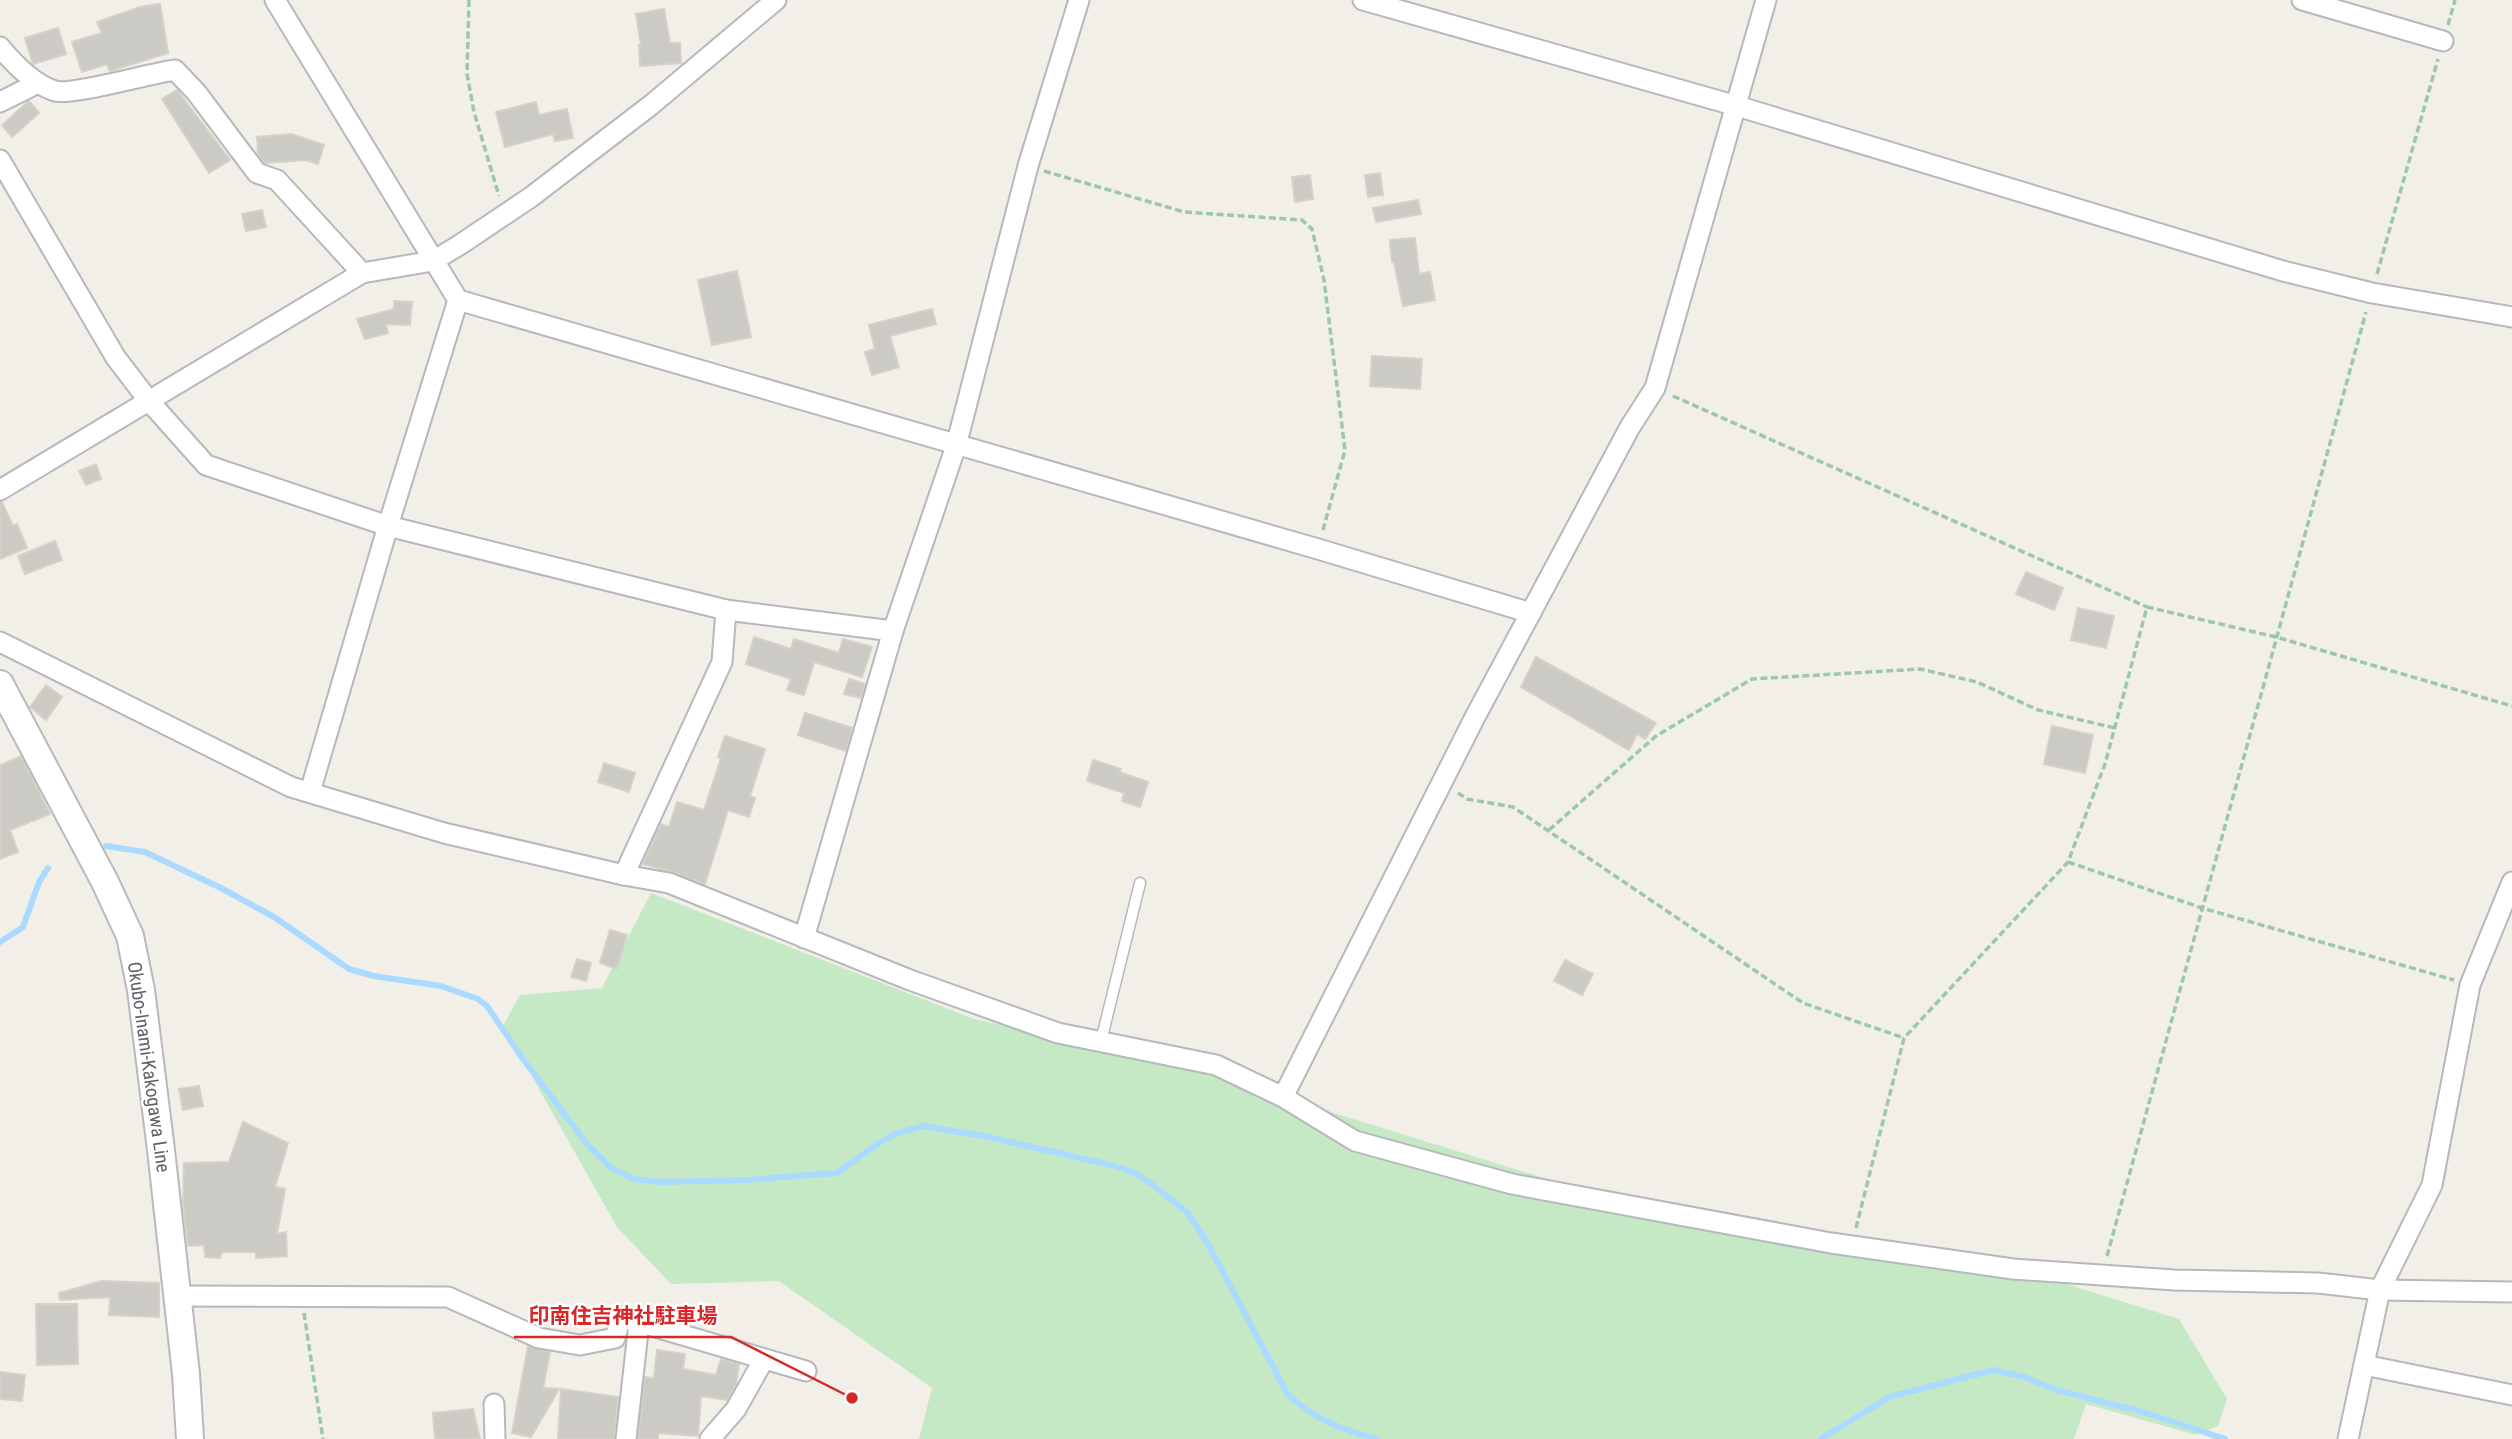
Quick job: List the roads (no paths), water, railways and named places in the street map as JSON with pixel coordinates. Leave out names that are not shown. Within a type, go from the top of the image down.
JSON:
[{"type":"main road","name":"Okubo-Inami-Kakogawa Line","points":[[0,684],[105,881],[130,936],[141,990],[186,1374],[190,1439]]},
{"type":"street","points":[[275,0],[458,300],[1531,613]]},
{"type":"street","points":[[0,490],[362,273],[433,261],[505,214],[651,105],[776,0]]},
{"type":"street","points":[[804,938],[893,631],[956,446],[1028,166],[1079,0]]},
{"type":"street","points":[[1363,0],[1737,106],[2283,271],[2372,293],[2512,317]]},
{"type":"street","points":[[1283,1097],[1442,782],[1630,427],[1655,388],[1766,0]]},
{"type":"street","points":[[2302,0],[2443,41]]},
{"type":"street","points":[[0,47],[11,61],[38,83],[58,92],[174,70],[196,92],[257,173],[277,180],[362,273]]},
{"type":"street","points":[[0,102],[38,83]]},
{"type":"street","points":[[0,160],[116,358],[149,401],[206,465],[388,526],[726,610],[893,631]]},
{"type":"street","points":[[310,792],[458,300]]},
{"type":"street","points":[[624,875],[722,662],[726,610]]},
{"type":"street","points":[[0,642],[292,787],[444,833],[669,883],[910,980],[1058,1033],[1216,1065],[1283,1097],[1355,1141],[1512,1184],[1831,1242],[2013,1269],[2174,1280],[2318,1283],[2380,1290],[2512,1292]]},
{"type":"street","points":[[2348,1439],[2380,1290],[2432,1185],[2470,985],[2507,910],[2512,882]]},
{"type":"street","points":[[177,1296],[448,1297],[539,1338],[580,1345],[615,1338],[621,1317],[806,1371]]},
{"type":"street","points":[[626,1439],[639,1322]]},
{"type":"street","points":[[710,1439],[736,1409],[764,1359]]},
{"type":"street","points":[[2364,1365],[2512,1395]]},
{"type":"street","points":[[494,1404],[495,1439]]},
{"type":"lane","points":[[1101,1041],[1140,883]]},
{"type":"waterway","points":[[106,846],[145,852],[221,888],[274,917],[349,969],[374,976],[441,986],[478,999],[487,1006],[586,1143],[611,1168],[634,1179],[661,1182],[746,1180],[837,1173],[895,1134],[923,1126],[988,1137],[1133,1172],[1188,1213],[1207,1242],[1288,1395],[1330,1423],[1377,1439]]},
{"type":"waterway","points":[[0,942],[23,927],[39,882],[48,868]]},
{"type":"waterway","points":[[1821,1439],[1889,1397],[1993,1370],[2146,1413],[2225,1439]]},
{"type":"place","name":"印南住吉神社駐車場","points":[[852,1398]]}]
